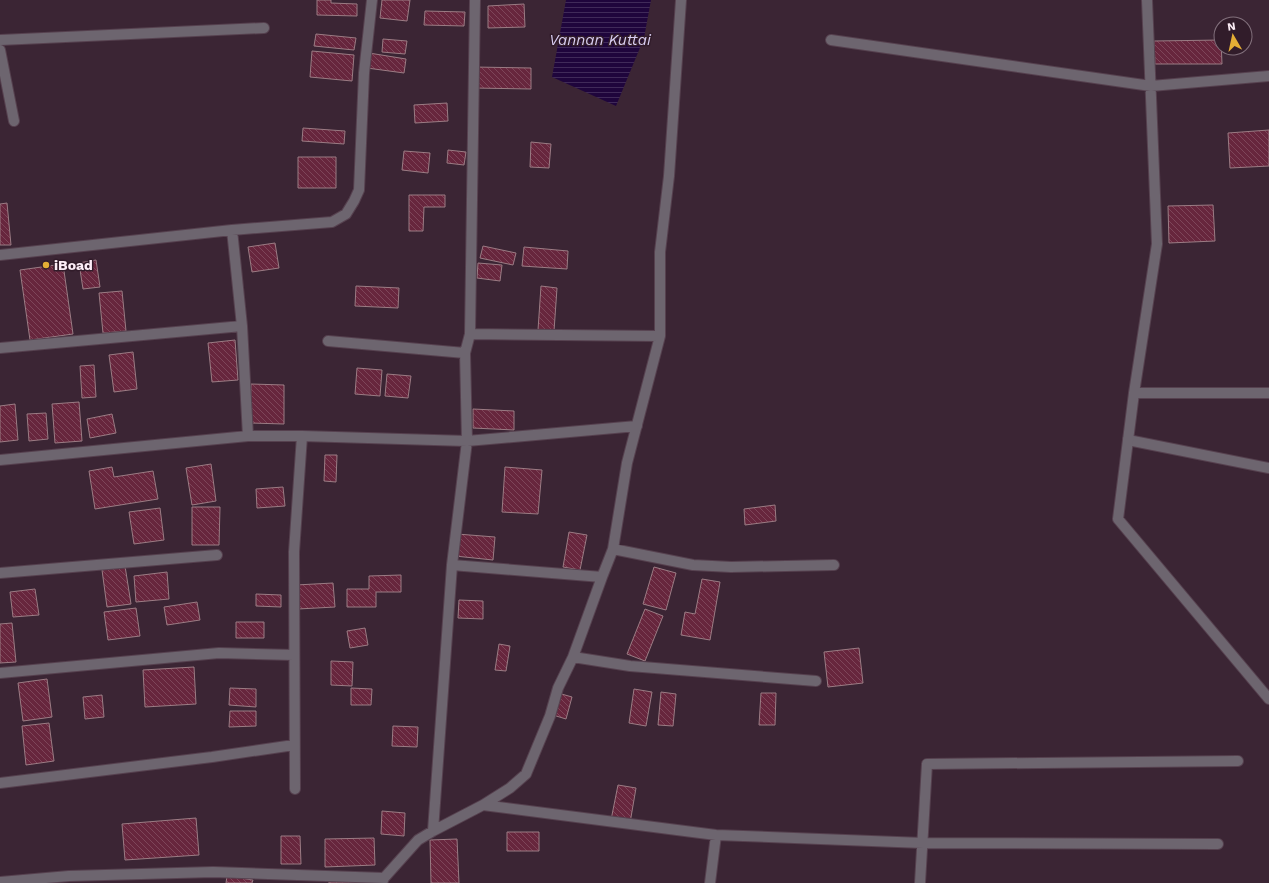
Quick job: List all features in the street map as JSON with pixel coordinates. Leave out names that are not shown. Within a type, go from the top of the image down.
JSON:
[{"type":"street","points":[[0,255],[232,230],[332,222],[346,214],[359,190],[364,73],[372,0]]},
{"type":"street","points":[[433,831],[452,564],[467,441],[465,353],[470,334],[475,0]]},
{"type":"street","points":[[0,882],[69,876],[213,872],[318,880],[383,881],[418,840],[484,805],[510,788],[526,774],[550,716],[558,688],[573,657],[613,549],[627,463],[660,336],[660,252],[669,176],[681,0]]},
{"type":"street","points":[[1147,0],[1157,244],[1134,393],[1118,519],[1269,699]]},
{"type":"street","points":[[0,40],[264,28]]},
{"type":"street","points":[[830,40],[1151,86],[1269,76]]},
{"type":"street","points":[[0,50],[14,121]]},
{"type":"street","points":[[232,230],[242,326],[248,436]]},
{"type":"street","points":[[0,348],[242,326]]},
{"type":"street","points":[[470,334],[660,336]]},
{"type":"street","points":[[328,341],[465,353]]},
{"type":"street","points":[[1134,393],[1269,393]]},
{"type":"street","points":[[0,460],[248,436],[302,436],[467,441],[636,426]]},
{"type":"street","points":[[294,789],[294,552],[302,436]]},
{"type":"street","points":[[1128,440],[1269,468]]},
{"type":"street","points":[[613,549],[693,564],[723,567],[834,565]]},
{"type":"street","points":[[0,573],[217,555]]},
{"type":"street","points":[[452,564],[602,577]]},
{"type":"street","points":[[0,674],[219,653],[294,655]]},
{"type":"street","points":[[573,657],[630,666],[816,681]]},
{"type":"street","points":[[0,783],[212,757],[294,745]]},
{"type":"street","points":[[920,883],[927,764],[1238,761]]},
{"type":"street","points":[[484,805],[716,835],[923,843],[1218,844]]},
{"type":"street","points":[[710,883],[716,835]]},
{"type":"water","name":"Vannan Kuttai","points":[[566,0],[651,0],[644,38],[616,106],[552,77]]},
{"type":"building","points":[[317,0],[331,0],[331,3],[357,4],[357,16],[317,15]]},
{"type":"building","points":[[382,0],[410,0],[407,21],[380,18]]},
{"type":"building","points":[[524,4],[525,27],[488,28],[488,6]]},
{"type":"building","points":[[425,11],[465,12],[464,26],[424,25]]},
{"type":"building","points":[[316,34],[356,38],[354,50],[314,46]]},
{"type":"building","points":[[383,39],[407,41],[405,54],[382,52]]},
{"type":"building","points":[[1213,40],[1213,56],[1222,56],[1222,64],[1155,64],[1154,41]]},
{"type":"building","points":[[312,51],[354,55],[352,81],[310,77]]},
{"type":"building","points":[[369,53],[406,59],[404,73],[367,68]]},
{"type":"building","points":[[474,67],[531,68],[531,89],[474,88]]},
{"type":"building","points":[[447,103],[448,121],[415,123],[414,105]]},
{"type":"building","points":[[303,128],[345,131],[344,144],[302,141]]},
{"type":"building","points":[[1269,130],[1269,166],[1230,168],[1228,133]]},
{"type":"building","points":[[531,142],[551,144],[549,168],[530,167]]},
{"type":"building","points":[[448,150],[466,152],[464,165],[447,163]]},
{"type":"building","points":[[404,151],[430,153],[428,173],[402,170]]},
{"type":"building","points":[[298,157],[336,157],[336,188],[298,188]]},
{"type":"building","points":[[409,195],[445,195],[445,207],[424,207],[423,231],[409,231]]},
{"type":"building","points":[[7,203],[11,245],[0,245],[0,204]]},
{"type":"building","points":[[1213,205],[1215,241],[1169,243],[1168,206]]},
{"type":"building","points":[[275,243],[279,268],[252,272],[248,247]]},
{"type":"building","points":[[483,246],[516,253],[513,265],[480,258]]},
{"type":"building","points":[[524,247],[568,251],[567,269],[522,266]]},
{"type":"building","points":[[96,260],[100,287],[83,289],[79,263]]},
{"type":"building","points":[[478,263],[502,265],[500,281],[477,278]]},
{"type":"building","points":[[63,264],[73,334],[30,340],[20,270]]},
{"type":"building","points":[[356,286],[399,288],[398,308],[355,306]]},
{"type":"building","points":[[541,286],[557,288],[554,331],[538,330]]},
{"type":"building","points":[[122,291],[126,331],[103,333],[99,293]]},
{"type":"building","points":[[235,340],[238,380],[212,382],[208,343]]},
{"type":"building","points":[[133,352],[137,389],[114,392],[109,355]]},
{"type":"building","points":[[94,365],[96,397],[82,398],[80,366]]},
{"type":"building","points":[[357,368],[382,370],[380,396],[355,394]]},
{"type":"building","points":[[387,374],[411,376],[408,398],[385,396]]},
{"type":"building","points":[[251,384],[284,385],[284,424],[250,423]]},
{"type":"building","points":[[79,402],[82,441],[55,443],[52,404]]},
{"type":"building","points":[[15,404],[18,440],[0,442],[0,406]]},
{"type":"building","points":[[473,409],[514,411],[514,430],[473,428]]},
{"type":"building","points":[[46,413],[48,439],[29,441],[27,414]]},
{"type":"building","points":[[112,414],[116,433],[90,438],[87,419]]},
{"type":"building","points":[[325,455],[337,455],[336,482],[324,481]]},
{"type":"building","points":[[211,464],[216,501],[192,505],[186,468]]},
{"type":"building","points":[[112,467],[114,477],[153,471],[158,499],[95,509],[89,471]]},
{"type":"building","points":[[505,467],[542,470],[538,514],[502,512]]},
{"type":"building","points":[[283,487],[285,506],[257,508],[256,489]]},
{"type":"building","points":[[775,505],[776,521],[745,525],[744,509]]},
{"type":"building","points":[[192,507],[220,507],[219,545],[192,545]]},
{"type":"building","points":[[160,508],[164,540],[134,544],[129,512]]},
{"type":"building","points":[[569,532],[587,535],[580,570],[563,567]]},
{"type":"building","points":[[457,534],[495,537],[493,560],[455,556]]},
{"type":"building","points":[[125,566],[131,604],[107,607],[102,570]]},
{"type":"building","points":[[654,567],[676,573],[666,610],[643,604]]},
{"type":"building","points":[[167,572],[169,599],[136,602],[134,576]]},
{"type":"building","points":[[401,575],[401,592],[376,592],[376,607],[347,607],[347,589],[369,589],[369,576]]},
{"type":"building","points":[[702,579],[720,582],[710,640],[681,635],[685,612],[695,614]]},
{"type":"building","points":[[333,583],[335,607],[298,609],[296,585]]},
{"type":"building","points":[[35,589],[39,615],[13,617],[10,592]]},
{"type":"building","points":[[256,594],[281,595],[281,607],[256,606]]},
{"type":"building","points":[[459,600],[483,601],[483,619],[458,618]]},
{"type":"building","points":[[197,602],[200,620],[167,625],[164,607]]},
{"type":"building","points":[[136,608],[140,636],[108,640],[104,612]]},
{"type":"building","points":[[645,609],[663,616],[645,661],[627,654]]},
{"type":"building","points":[[236,622],[264,622],[264,638],[236,638]]},
{"type":"building","points":[[12,623],[16,662],[0,663],[0,624]]},
{"type":"building","points":[[365,628],[368,645],[350,648],[347,631]]},
{"type":"building","points":[[499,644],[510,646],[506,671],[495,670]]},
{"type":"building","points":[[859,648],[863,683],[828,687],[824,652]]},
{"type":"building","points":[[331,661],[353,662],[352,686],[331,685]]},
{"type":"building","points":[[194,667],[196,704],[145,707],[143,670]]},
{"type":"building","points":[[47,679],[52,717],[23,721],[18,683]]},
{"type":"building","points":[[230,688],[256,689],[256,707],[229,705]]},
{"type":"building","points":[[351,688],[372,689],[371,705],[351,705]]},
{"type":"building","points":[[634,689],[652,692],[646,726],[629,723]]},
{"type":"building","points":[[661,692],[676,694],[673,726],[658,725]]},
{"type":"building","points":[[558,693],[572,697],[566,719],[553,715]]},
{"type":"building","points":[[761,693],[776,693],[775,725],[759,725]]},
{"type":"building","points":[[102,695],[104,717],[85,719],[83,697]]},
{"type":"building","points":[[230,711],[256,711],[256,726],[229,727]]},
{"type":"building","points":[[49,723],[54,761],[26,765],[22,726]]},
{"type":"building","points":[[393,726],[418,727],[417,747],[392,746]]},
{"type":"building","points":[[618,785],[636,788],[630,823],[611,820]]},
{"type":"building","points":[[382,811],[405,813],[404,836],[381,834]]},
{"type":"building","points":[[196,818],[199,855],[125,860],[122,824]]},
{"type":"building","points":[[507,832],[539,832],[539,851],[507,851]]},
{"type":"building","points":[[281,836],[300,836],[301,864],[281,864]]},
{"type":"building","points":[[374,838],[375,865],[325,867],[325,839]]},
{"type":"building","points":[[457,839],[459,883],[431,883],[430,840]]},
{"type":"building","points":[[227,876],[253,880],[252,883],[226,883]]},
{"type":"building","points":[[329,881],[362,882],[362,883],[329,883]]},
{"type":"place","name":"iBoad","points":[[46,265]]}]
